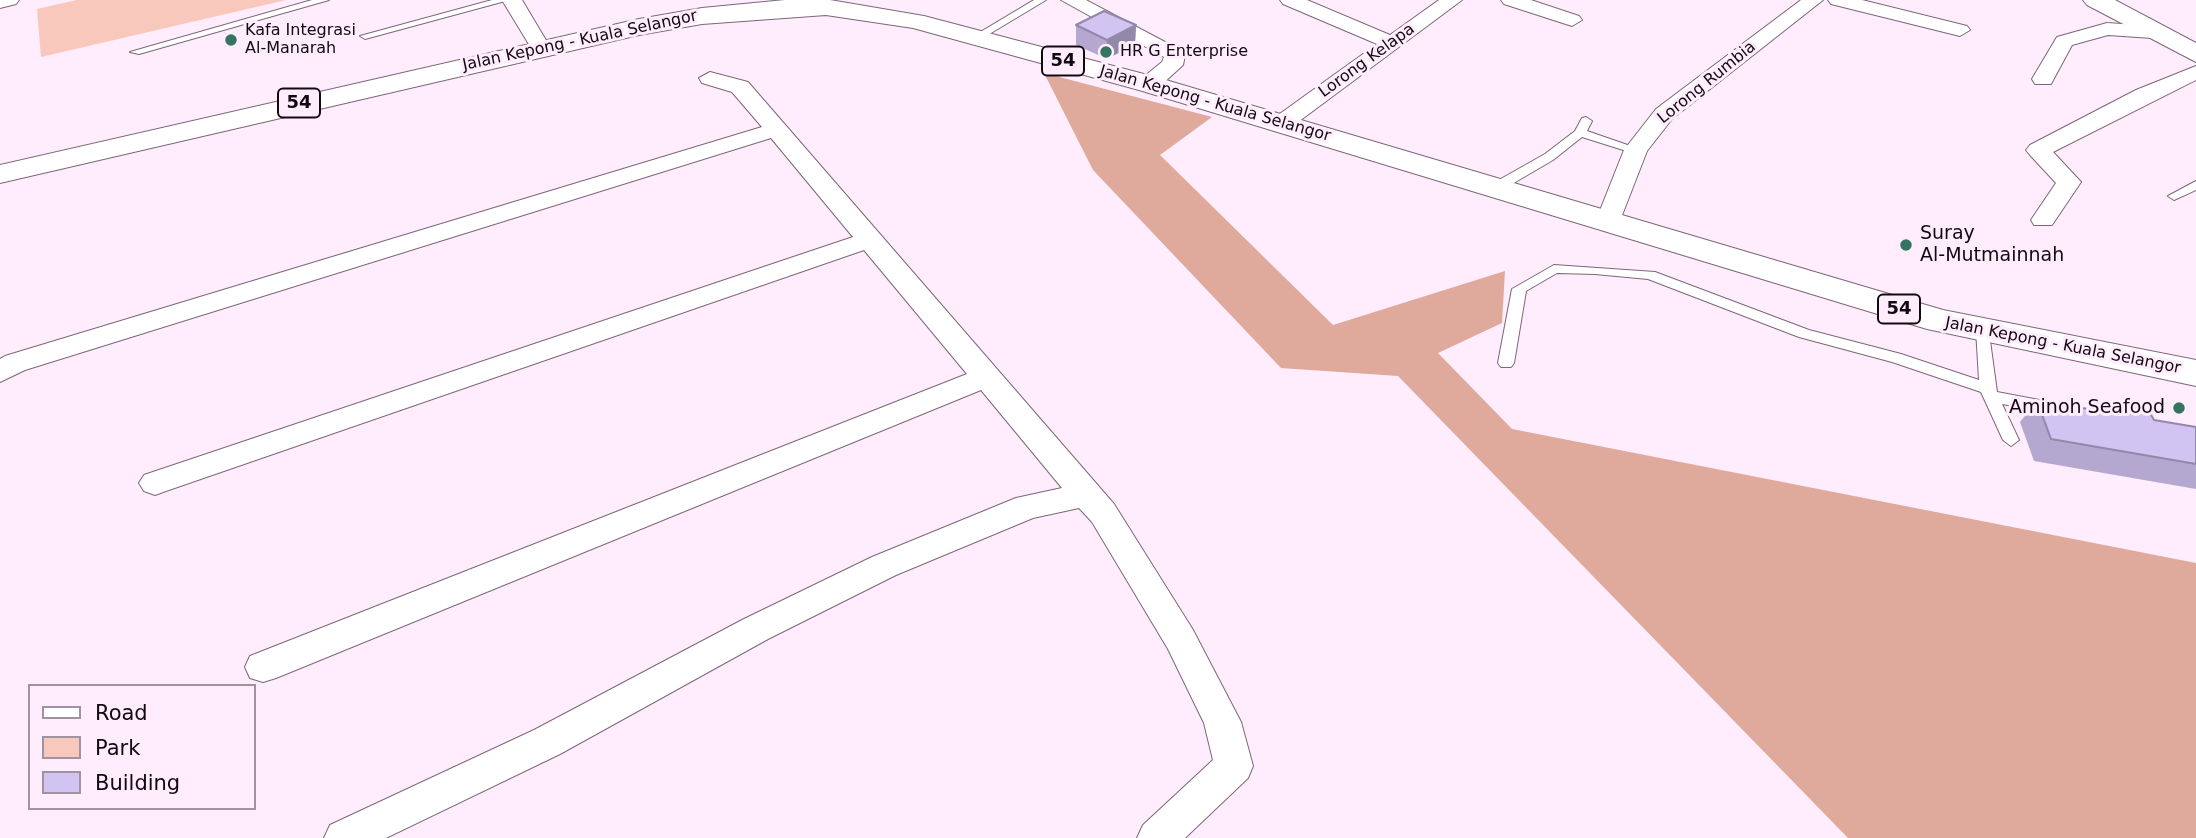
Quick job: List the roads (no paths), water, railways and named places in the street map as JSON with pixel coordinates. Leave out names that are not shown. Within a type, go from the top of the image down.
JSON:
[{"type":"main road","points":[[2097,1],[2196,54]]},
{"type":"main road","name":"Jalan Kepong - Kuala Selangor","points":[[0,175],[58,158],[540,47],[702,16],[826,7],[915,21],[1149,85],[1940,321],[2196,373]]},
{"type":"street","points":[[0,2],[9,0]]},
{"type":"street","points":[[512,0],[540,47]]},
{"type":"street","points":[[1290,0],[1392,43]]},
{"type":"street","name":"Lorong Kelapa","points":[[1282,123],[1452,0]]},
{"type":"street","points":[[1511,0],[1572,20]]},
{"type":"street","name":"Lorong Rumbia","points":[[1607,223],[1636,150],[1664,114],[1813,0]]},
{"type":"street","points":[[1838,0],[1960,30]]},
{"type":"street","points":[[1083,2],[1175,55],[1172,65],[1149,85]]},
{"type":"street","points":[[2043,79],[2064,41],[2107,29],[2152,32]]},
{"type":"street","points":[[2043,220],[2069,182],[2038,150],[2144,95],[2196,72]]},
{"type":"street","points":[[710,78],[740,87],[1103,513],[1181,640],[1222,722],[1234,766],[1157,838]]},
{"type":"street","points":[[0,372],[15,363],[775,130]]},
{"type":"street","points":[[155,484],[869,240]]},
{"type":"street","points":[[263,667],[986,377]]},
{"type":"street","points":[[344,838],[547,742],[756,629],[884,566],[1027,506],[1086,495]]},
{"type":"lane","points":[[135,52],[324,0]]},
{"type":"lane","points":[[365,36],[504,0]]},
{"type":"lane","points":[[977,37],[1041,0]]},
{"type":"lane","points":[[1495,188],[1549,157],[1583,127],[1636,150]]},
{"type":"lane","points":[[2174,196],[2196,185]]},
{"type":"lane","points":[[1506,363],[1519,289],[1554,269],[1595,270],[1650,275],[1804,334],[1896,358],[1989,392],[2072,411]]},
{"type":"lane","points":[[1983,329],[1989,392],[2011,440]]},
{"type":"place","name":"Kafa Integrasi Al-Manarah","points":[[231,40]]},
{"type":"place","name":"HR G Enterprise","points":[[1106,52]]},
{"type":"place","name":"Suray Al-Mutmainnah","points":[[1906,245]]},
{"type":"place","name":"Aminoh Seafood","points":[[2179,408]]}]
